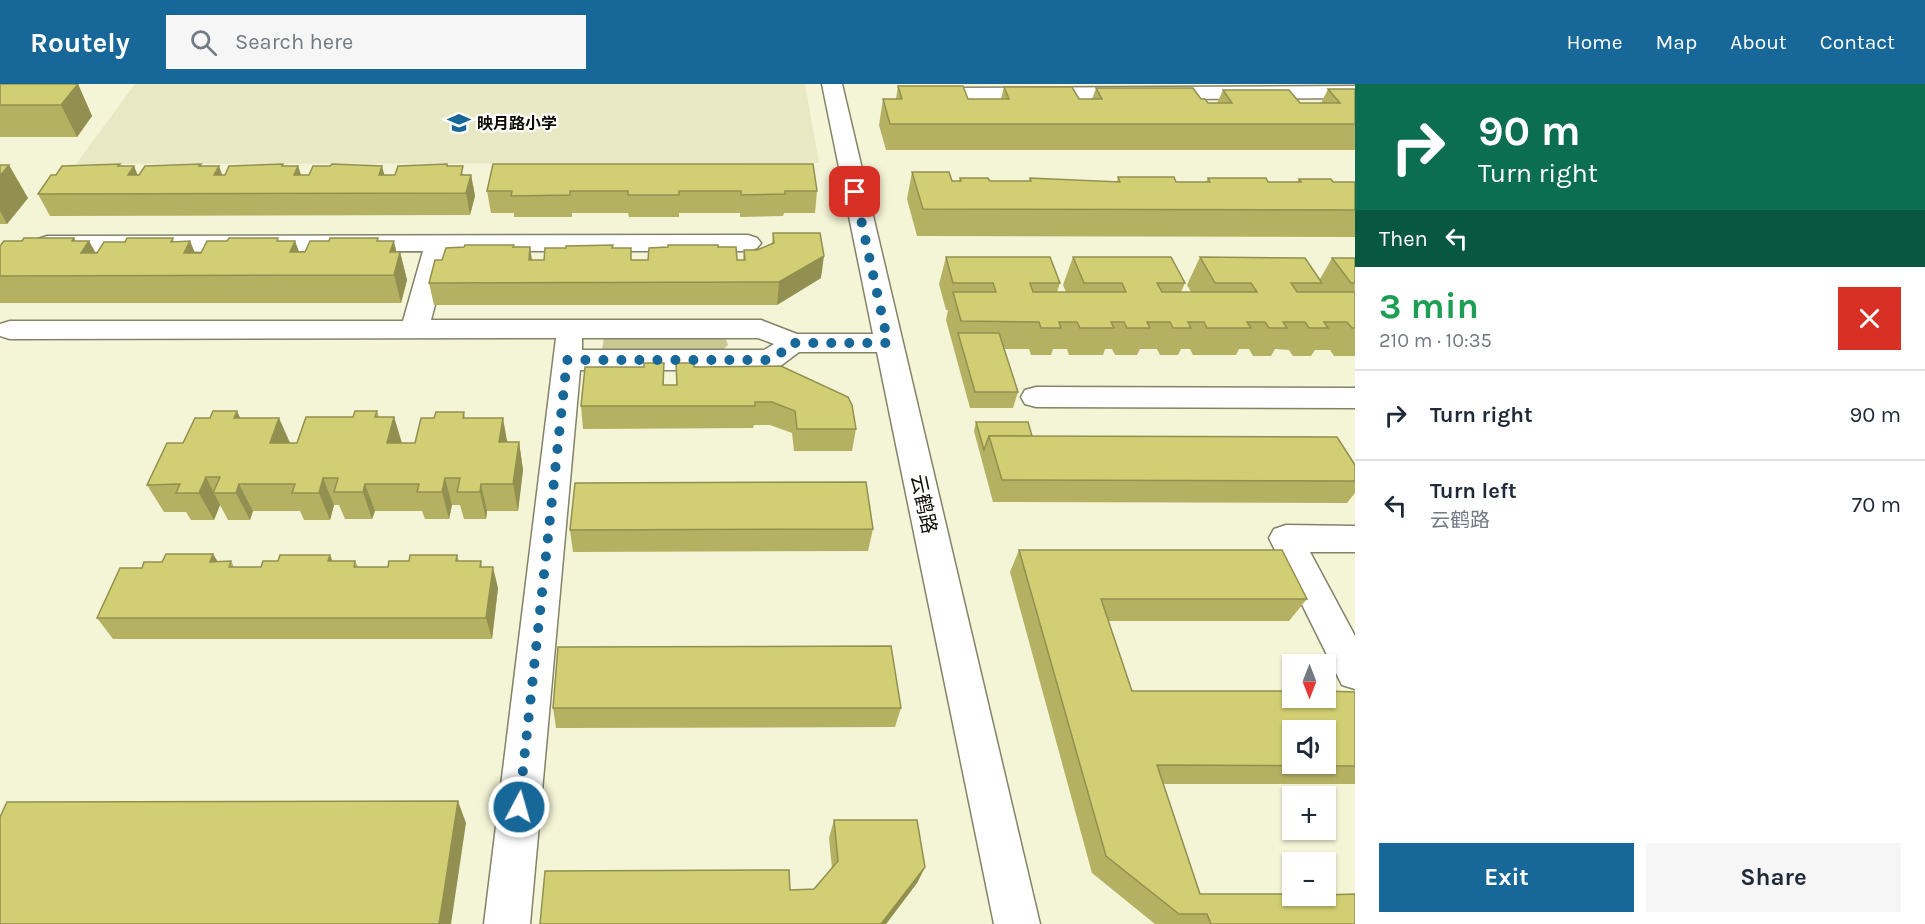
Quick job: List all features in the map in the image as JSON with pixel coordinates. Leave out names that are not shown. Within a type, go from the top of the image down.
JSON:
[{"type":"street","name":"云鹤路","points":[[832,84],[1017,924]]},
{"type":"street","points":[[952,94],[1355,92]]},
{"type":"street","points":[[415,329],[438,243]]},
{"type":"street","points":[[46,244],[748,243]]},
{"type":"street","points":[[10,330],[415,329],[569,344],[761,329],[781,336],[791,343],[888,343]]},
{"type":"street","points":[[507,924],[569,344]]},
{"type":"street","points":[[1036,397],[1355,398]]},
{"type":"street","points":[[1355,538],[1286,538],[1355,673]]},
{"type":"shaded area","name":"映月路小学","points":[[135,84],[805,84],[819,163],[76,164]]},
{"type":"shaded area","points":[[725,336],[728,345],[720,352],[611,352],[602,350],[604,337]]},
{"type":"building","points":[[0,84],[78,84],[61,105],[0,105]]},
{"type":"building","points":[[898,86],[963,86],[968,99],[1009,99],[1004,87],[1072,87],[1079,99],[1102,99],[1096,88],[1193,88],[1201,99],[1205,99],[1208,103],[1232,103],[1223,90],[1289,90],[1300,103],[1340,103],[1328,89],[1355,89],[1355,124],[890,124],[883,99],[902,99]]},
{"type":"building","points":[[120,164],[118,166],[134,166],[128,175],[139,175],[145,166],[201,164],[199,166],[219,166],[214,175],[225,175],[229,166],[283,164],[282,166],[298,166],[294,175],[309,175],[313,166],[332,164],[382,166],[379,175],[395,175],[398,166],[447,164],[447,166],[463,166],[461,175],[471,175],[466,193],[38,194],[51,175],[56,175],[62,166]]},
{"type":"building","points":[[493,164],[813,164],[817,191],[741,195],[741,191],[679,191],[679,195],[628,195],[628,191],[570,191],[570,195],[511,196],[512,191],[487,191]]},
{"type":"building","points":[[0,165],[9,165],[0,176]]},
{"type":"building","points":[[912,172],[949,172],[952,181],[961,181],[960,178],[988,178],[990,181],[1031,181],[1030,178],[1120,182],[1118,177],[1174,177],[1176,182],[1210,182],[1208,178],[1266,178],[1268,182],[1331,179],[1333,182],[1355,182],[1355,210],[923,209]]},
{"type":"building","points":[[773,233],[820,233],[824,256],[779,282],[429,283],[435,260],[442,260],[446,248],[464,247],[465,245],[530,247],[529,260],[544,260],[545,248],[613,245],[612,248],[631,248],[631,260],[648,260],[649,248],[668,247],[668,245],[718,245],[718,247],[736,247],[737,260],[745,260],[744,250],[757,250],[774,243]]},
{"type":"building","points":[[24,238],[74,238],[72,241],[89,241],[81,253],[97,253],[104,242],[125,242],[127,238],[173,238],[171,242],[190,241],[184,253],[201,253],[207,241],[227,241],[229,238],[278,238],[277,241],[295,241],[290,252],[305,252],[310,241],[329,241],[330,238],[378,238],[377,241],[394,241],[390,252],[400,252],[394,275],[0,276],[0,246],[4,241],[22,241]]},
{"type":"building","points":[[946,257],[1050,257],[1060,283],[1030,283],[1033,292],[1126,292],[1122,283],[1084,283],[1073,257],[1171,257],[1185,283],[1157,283],[1162,292],[1257,292],[1251,283],[1215,283],[1200,257],[1305,258],[1322,283],[1291,283],[1297,292],[1355,292],[1355,328],[1347,322],[1324,322],[1328,328],[1309,328],[1305,322],[1283,322],[1287,328],[1269,328],[1265,322],[1247,322],[1251,328],[1207,328],[1204,322],[1188,322],[1191,328],[1173,328],[1170,322],[1147,322],[1150,328],[1127,328],[1124,322],[1111,322],[1114,328],[1080,328],[1077,322],[1059,322],[1061,328],[1041,328],[1039,322],[961,321],[953,292],[996,292],[993,283],[953,283]]},
{"type":"building","points":[[1332,258],[1355,258],[1355,283],[1351,283]]},
{"type":"building","points":[[958,333],[999,333],[1018,392],[975,392]]},
{"type":"building","points":[[644,363],[664,363],[663,385],[677,385],[676,363],[694,363],[694,367],[781,366],[848,397],[852,405],[856,429],[797,429],[795,411],[772,402],[755,402],[755,406],[581,406],[585,367],[644,367]]},
{"type":"building","points":[[213,411],[237,411],[234,418],[279,418],[270,443],[297,443],[306,417],[353,417],[355,411],[377,411],[375,417],[394,417],[387,443],[415,443],[421,418],[434,418],[436,412],[464,412],[463,418],[503,418],[499,442],[519,442],[513,484],[481,484],[480,492],[457,492],[460,478],[445,478],[442,492],[417,492],[419,484],[365,484],[363,492],[334,492],[338,478],[323,478],[319,493],[292,493],[295,484],[239,484],[236,493],[213,493],[220,477],[206,477],[199,493],[176,493],[180,484],[147,485],[167,443],[183,443],[195,418],[210,418]]},
{"type":"building","points":[[976,422],[1028,422],[1032,436],[989,436],[984,450]]},
{"type":"building","points":[[989,436],[1337,437],[1355,465],[1355,481],[1002,480]]},
{"type":"building","points":[[866,482],[873,529],[570,530],[575,483]]},
{"type":"building","points":[[1019,550],[1282,550],[1307,599],[1101,599],[1132,691],[1282,691],[1282,708],[1336,708],[1336,691],[1355,692],[1355,766],[1336,766],[1336,720],[1282,720],[1282,766],[1157,765],[1200,894],[1282,894],[1282,906],[1336,906],[1336,895],[1355,894],[1355,924],[1211,924],[1207,914],[1179,914],[1106,856]]},
{"type":"building","points":[[166,554],[213,554],[210,562],[231,561],[229,567],[261,567],[263,561],[278,561],[280,555],[330,555],[328,561],[355,561],[354,567],[388,567],[389,561],[409,561],[410,555],[457,555],[456,561],[481,561],[480,567],[493,567],[486,618],[97,618],[120,568],[142,568],[144,562],[162,562]]},
{"type":"building","points":[[891,646],[901,708],[553,708],[558,647]]},
{"type":"building","points":[[458,801],[439,924],[0,924],[0,817],[7,802]]},
{"type":"building","points":[[834,820],[917,820],[925,867],[881,924],[540,924],[545,871],[789,870],[790,890],[814,889],[838,861]]},
{"type":"place","name":"映月路小学","points":[[459,123]]},
{"type":"route","points":[[519,807],[567,360],[769,360],[784,351],[791,343],[888,343],[855,192]]}]
